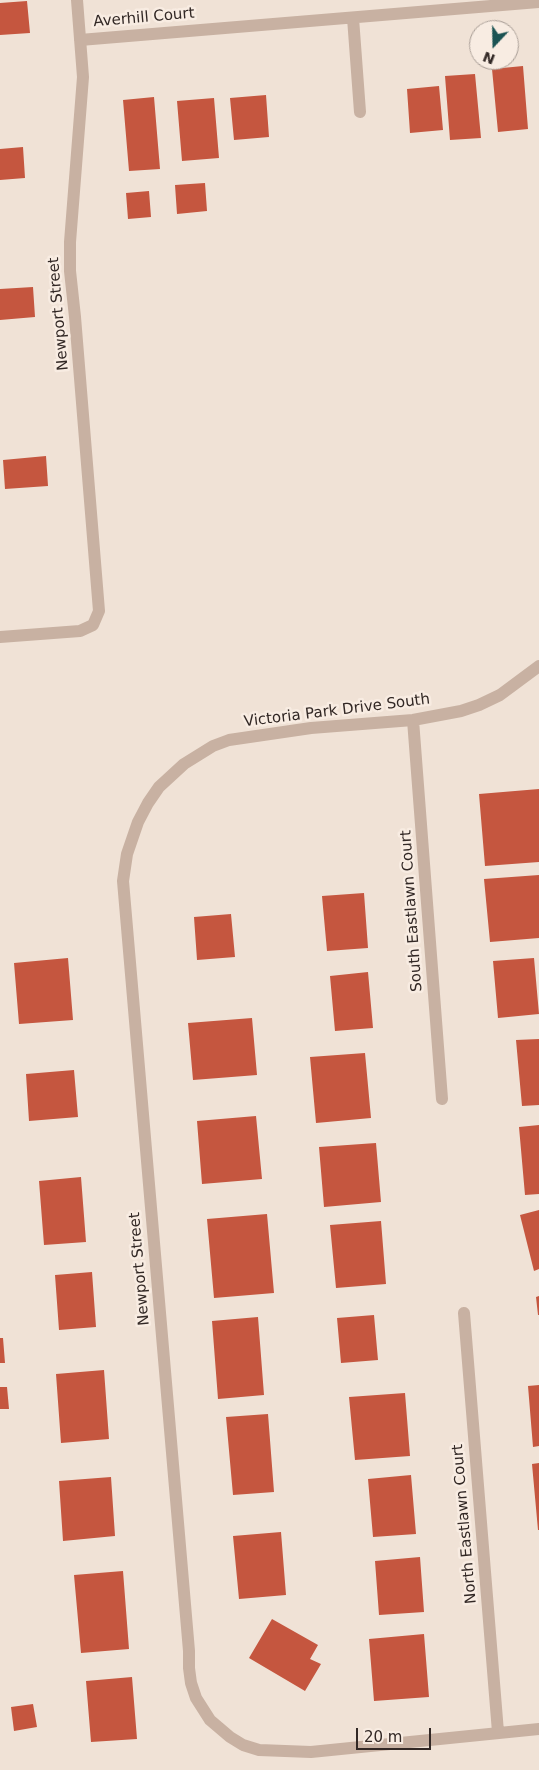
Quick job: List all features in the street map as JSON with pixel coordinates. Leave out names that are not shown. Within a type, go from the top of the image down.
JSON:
[{"type":"street","name":"Newport Street","points":[[0,637],[80,632],[93,625],[99,611],[70,272],[70,242],[83,77],[77,0]]},
{"type":"street","name":"Averhill Court","points":[[80,40],[353,18],[414,6],[539,2]]},
{"type":"street","points":[[353,18],[360,112]]},
{"type":"street","name":"Victoria Park Drive South","points":[[148,803],[159,787],[184,764],[213,746],[229,740],[311,728],[413,720],[461,711],[500,695],[539,666]]},
{"type":"street","name":"South Eastlawn Court","points":[[413,720],[442,1099]]},
{"type":"street","name":"Newport Street","points":[[148,803],[138,822],[127,854],[124,881],[189,1668],[191,1684],[196,1698],[210,1720],[220,1729],[243,1745],[258,1750],[311,1752],[539,1729]]},
{"type":"street","name":"North Eastlawn Court","points":[[464,1313],[498,1732]]},
{"type":"building","points":[[27,1],[30,33],[0,35],[0,3]]},
{"type":"building","points":[[519,66],[523,66],[528,129],[498,132],[492,70],[519,70]]},
{"type":"building","points":[[475,74],[481,138],[450,140],[445,76]]},
{"type":"building","points":[[439,86],[443,130],[410,133],[407,89]]},
{"type":"building","points":[[266,95],[269,137],[234,140],[230,98]]},
{"type":"building","points":[[154,97],[160,169],[129,171],[123,100]]},
{"type":"building","points":[[214,98],[219,158],[182,161],[177,101]]},
{"type":"building","points":[[23,147],[25,178],[0,180],[0,149]]},
{"type":"building","points":[[205,183],[207,211],[177,214],[175,185]]},
{"type":"building","points":[[149,191],[151,217],[128,219],[126,193]]},
{"type":"building","points":[[33,287],[35,317],[0,320],[0,289]]},
{"type":"building","points":[[46,456],[48,486],[5,489],[3,460]]},
{"type":"building","points":[[539,789],[539,862],[485,866],[479,794]]},
{"type":"building","points":[[539,875],[539,938],[490,942],[484,879]]},
{"type":"building","points":[[364,893],[368,948],[327,951],[322,896]]},
{"type":"building","points":[[231,914],[235,957],[197,960],[194,917]]},
{"type":"building","points":[[68,958],[73,1020],[19,1024],[14,963]]},
{"type":"building","points":[[534,958],[539,1014],[498,1018],[493,961]]},
{"type":"building","points":[[368,972],[373,1028],[335,1031],[330,976]]},
{"type":"building","points":[[252,1018],[257,1075],[193,1080],[188,1023]]},
{"type":"building","points":[[539,1039],[539,1105],[522,1106],[516,1040]]},
{"type":"building","points":[[365,1053],[371,1118],[316,1123],[310,1057]]},
{"type":"building","points":[[74,1070],[78,1117],[29,1121],[26,1074]]},
{"type":"building","points":[[256,1116],[262,1179],[202,1184],[197,1121]]},
{"type":"building","points":[[539,1125],[539,1194],[525,1195],[519,1127]]},
{"type":"building","points":[[376,1143],[381,1202],[324,1207],[319,1147]]},
{"type":"building","points":[[81,1177],[86,1242],[44,1245],[39,1181]]},
{"type":"building","points":[[539,1210],[539,1269],[534,1271],[520,1215]]},
{"type":"building","points":[[267,1214],[274,1293],[214,1298],[207,1219]]},
{"type":"building","points":[[381,1221],[386,1284],[336,1288],[330,1225]]},
{"type":"building","points":[[92,1272],[96,1327],[59,1330],[55,1275]]},
{"type":"building","points":[[539,1296],[539,1315],[538,1315],[536,1297]]},
{"type":"building","points":[[374,1315],[378,1360],[341,1363],[337,1318]]},
{"type":"building","points":[[258,1317],[264,1395],[218,1399],[212,1321]]},
{"type":"building","points":[[0,1338],[3,1338],[5,1363],[0,1363]]},
{"type":"building","points":[[104,1370],[109,1439],[61,1443],[56,1374]]},
{"type":"building","points":[[539,1385],[539,1446],[533,1447],[528,1386]]},
{"type":"building","points":[[0,1387],[7,1387],[9,1409],[0,1409]]},
{"type":"building","points":[[405,1393],[410,1456],[355,1460],[349,1397]]},
{"type":"building","points":[[268,1414],[274,1492],[233,1495],[226,1417]]},
{"type":"building","points":[[539,1463],[539,1530],[538,1530],[532,1464]]},
{"type":"building","points":[[411,1475],[416,1534],[373,1537],[368,1479]]},
{"type":"building","points":[[111,1477],[115,1536],[63,1541],[59,1481]]},
{"type":"building","points":[[281,1532],[286,1595],[239,1599],[233,1536]]},
{"type":"building","points":[[420,1557],[424,1612],[379,1615],[375,1561]]},
{"type":"building","points":[[123,1571],[129,1649],[81,1653],[74,1575]]},
{"type":"building","points":[[272,1619],[318,1645],[310,1659],[321,1664],[305,1691],[249,1658]]},
{"type":"building","points":[[424,1634],[429,1697],[374,1701],[369,1639]]},
{"type":"building","points":[[132,1677],[137,1739],[91,1742],[86,1681]]},
{"type":"building","points":[[33,1704],[37,1727],[14,1731],[11,1707]]}]
